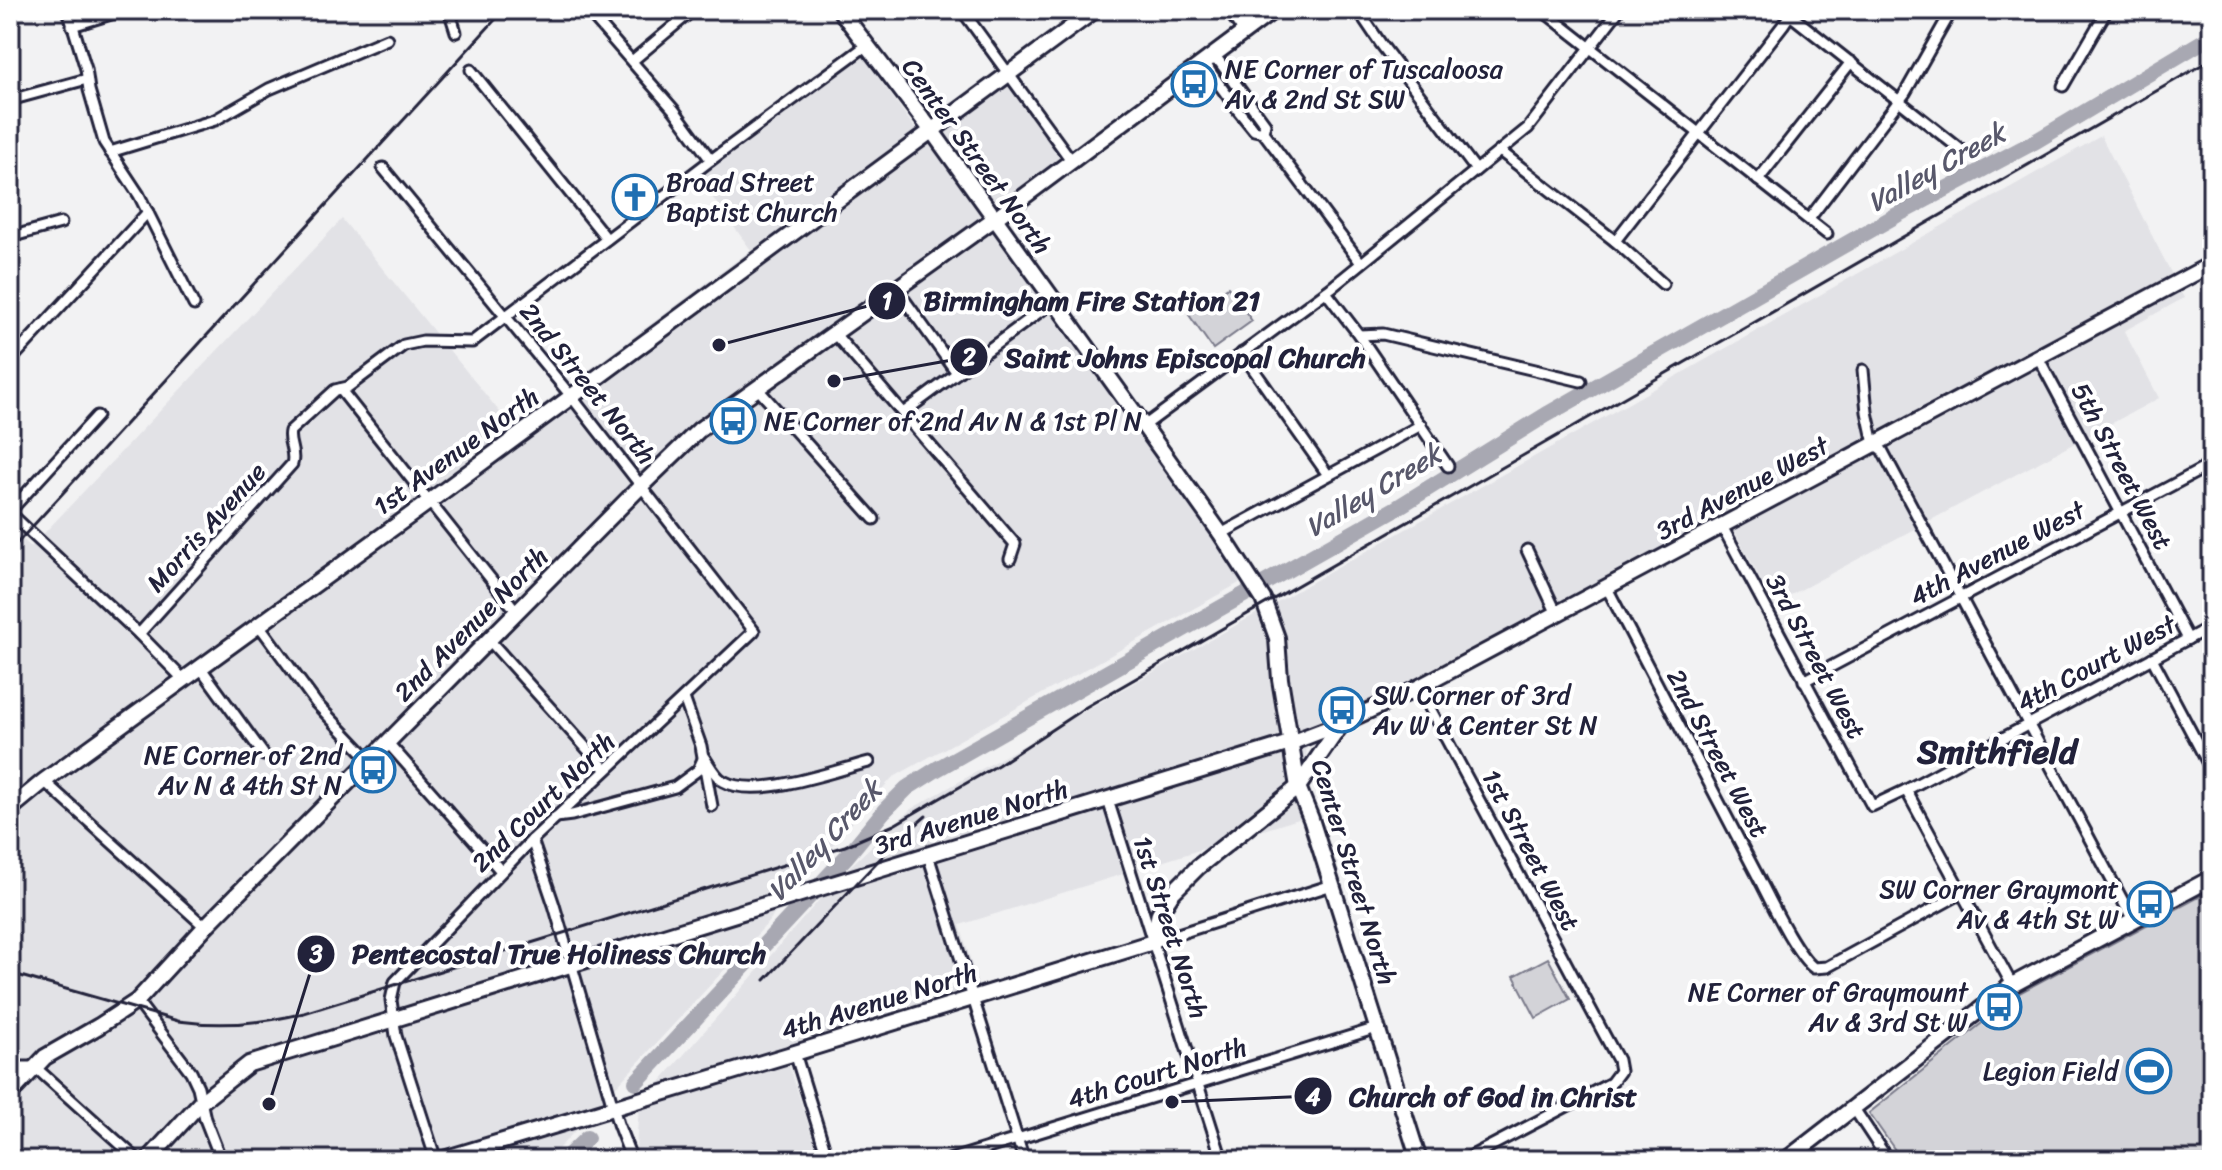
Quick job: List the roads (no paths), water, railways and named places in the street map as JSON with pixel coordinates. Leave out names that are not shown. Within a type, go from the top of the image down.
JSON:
[{"type":"street","points":[[68,10],[104,142],[139,195],[194,305]]},
{"type":"street","points":[[72,26],[124,10]]},
{"type":"street","points":[[449,10],[456,32]]},
{"type":"street","points":[[587,10],[674,110],[711,160]]},
{"type":"street","points":[[632,61],[693,10]]},
{"type":"street","name":"Center Street North","points":[[840,10],[932,131],[1144,426],[1263,599],[1277,638],[1280,679],[1298,787],[1311,819],[1419,1160]]},
{"type":"street","points":[[962,10],[1071,160]]},
{"type":"street","name":"1st Avenue North","points":[[10,809],[1095,10]]},
{"type":"street","points":[[1228,10],[1244,32]]},
{"type":"street","name":"2nd Avenue North","points":[[10,1094],[45,1057],[137,1001],[205,927],[699,430],[994,219],[1274,10]]},
{"type":"street","points":[[1358,10],[1476,170]]},
{"type":"street","points":[[1542,10],[1827,234]]},
{"type":"street","points":[[1144,426],[1326,292],[1528,128],[1619,10]]},
{"type":"street","points":[[1809,219],[1899,100],[1952,10]]},
{"type":"street","points":[[2063,86],[2107,10]]},
{"type":"street","points":[[1615,241],[1789,11],[1960,149]]},
{"type":"street","points":[[110,152],[215,120],[269,89],[387,39]]},
{"type":"street","name":"Morris Avenue","points":[[139,634],[292,464],[295,455],[289,438],[290,431],[335,390],[348,387],[404,345],[423,341],[472,342],[867,45]]},
{"type":"street","points":[[1208,59],[1219,61],[1265,124],[1263,132],[1361,263]]},
{"type":"street","points":[[1758,180],[1851,62]]},
{"type":"street","points":[[471,70],[607,239]]},
{"type":"street","points":[[10,100],[87,79]]},
{"type":"street","points":[[1500,151],[1615,241],[1663,284]]},
{"type":"street","name":"2nd Street North","points":[[383,168],[507,316],[754,631]]},
{"type":"street","points":[[10,361],[148,212]]},
{"type":"street","points":[[10,237],[61,223]]},
{"type":"street","name":"3rd Avenue West","points":[[1290,743],[1412,691],[2212,264]]},
{"type":"street","points":[[896,288],[957,373]]},
{"type":"street","points":[[1326,292],[1448,466]]},
{"type":"street","points":[[903,413],[1054,301]]},
{"type":"street","points":[[834,333],[1015,544],[1010,559]]},
{"type":"street","points":[[1359,335],[1383,334],[1581,381]]},
{"type":"street","points":[[1242,353],[1328,475]]},
{"type":"street","name":"5th Street West","points":[[2038,357],[2188,639]]},
{"type":"street","points":[[1863,370],[1874,444],[1882,450],[2133,920]]},
{"type":"street","points":[[757,388],[874,519]]},
{"type":"street","points":[[340,389],[517,612]]},
{"type":"street","points":[[97,416],[10,512],[184,680]]},
{"type":"street","points":[[1221,534],[1421,425]]},
{"type":"street","name":"4th Avenue West","points":[[1804,681],[2212,464]]},
{"type":"street","name":"3rd Street West","points":[[1722,526],[1872,806]]},
{"type":"street","points":[[1527,550],[1557,614]]},
{"type":"street","name":"2nd Street West","points":[[1607,588],[1807,963],[1814,968],[1827,967],[1962,893]]},
{"type":"street","points":[[259,625],[316,703],[370,760]]},
{"type":"street","name":"4th Court West","points":[[1872,806],[2212,626]]},
{"type":"street","name":"2nd Court North","points":[[393,1020],[391,1000],[395,982],[532,840],[754,631]]},
{"type":"street","points":[[489,640],[606,770]]},
{"type":"street","points":[[2152,658],[2212,771]]},
{"type":"street","points":[[200,667],[264,755]]},
{"type":"street","name":"1st Street West","points":[[1412,691],[1425,699],[1618,1060],[1620,1071],[1611,1083],[1464,1160]]},
{"type":"street","points":[[684,698],[704,757],[712,806]]},
{"type":"street","points":[[1153,942],[1159,913],[1182,881],[1298,787],[1342,723]]},
{"type":"street","points":[[388,743],[501,871]]},
{"type":"street","name":"3rd Avenue North","points":[[148,1160],[201,1102],[249,1064],[1290,743]]},
{"type":"street","points":[[704,757],[721,780],[745,789],[789,784],[869,762]]},
{"type":"street","points":[[556,817],[675,787],[698,770],[704,757]]},
{"type":"street","points":[[44,781],[205,927]]},
{"type":"street","points":[[1906,790],[2012,985]]},
{"type":"street","name":"1st Street North","points":[[1108,800],[1222,1160]]},
{"type":"street","points":[[532,840],[632,1160]]},
{"type":"street","points":[[928,855],[1024,1160]]},
{"type":"street","points":[[1786,1160],[2012,985],[2212,878]]},
{"type":"street","name":"4th Avenue North","points":[[438,1160],[795,1053],[1332,885]]},
{"type":"street","points":[[137,1001],[191,1072],[221,1160]]},
{"type":"street","points":[[393,1020],[438,1160]]},
{"type":"street","name":"4th Court North","points":[[949,1160],[1377,1028]]},
{"type":"street","points":[[795,1053],[828,1160]]},
{"type":"street","points":[[10,1067],[35,1067],[138,1160]]},
{"type":"street","points":[[1853,1107],[1888,1160]]},
{"type":"waterway","name":"Valley Creek","points":[[636,1082],[907,788],[1395,509],[1546,415],[1897,215],[2036,141],[2212,36]]},
{"type":"waterway","name":"Valley Creek","points":[[564,1160],[587,1138]]},
{"type":"railway","points":[[10,551],[504,10]]},
{"type":"railway","points":[[10,973],[178,1021],[226,1024],[272,1020],[304,1013],[845,846],[894,825],[998,765],[1086,707],[2212,59]]},
{"type":"railway","points":[[765,980],[894,844],[926,816]]},
{"type":"place","name":"NE Corner of Tuscaloosa Av & 2nd St SW","points":[[1194,84]]},
{"type":"place","name":"Broad Street Baptist Church","points":[[635,197]]},
{"type":"place","name":"Birmingham Fire Station 21","points":[[719,345]]},
{"type":"place","name":"Saint Johns Episcopal Church","points":[[834,381]]},
{"type":"place","name":"NE Corner of 2nd Av N & 1st Pl N","points":[[733,421]]},
{"type":"place","name":"SW Corner of 3rd Av W & Center St N","points":[[1342,710]]},
{"type":"place","name":"NE Corner of 2nd Av N & 4th St N","points":[[373,770]]},
{"type":"place","name":"SW Corner Graymont Av & 4th St W","points":[[2150,904]]},
{"type":"place","name":"NE Corner of Graymount Av & 3rd St W","points":[[1999,1007]]},
{"type":"place","name":"Legion Field","points":[[2149,1071]]},
{"type":"place","name":"Church of God in Christ","points":[[1172,1102]]},
{"type":"place","name":"Pentecostal True Holiness Church","points":[[269,1104]]},
{"type":"district","name":"Smithfield","points":[[1997,751]]}]
